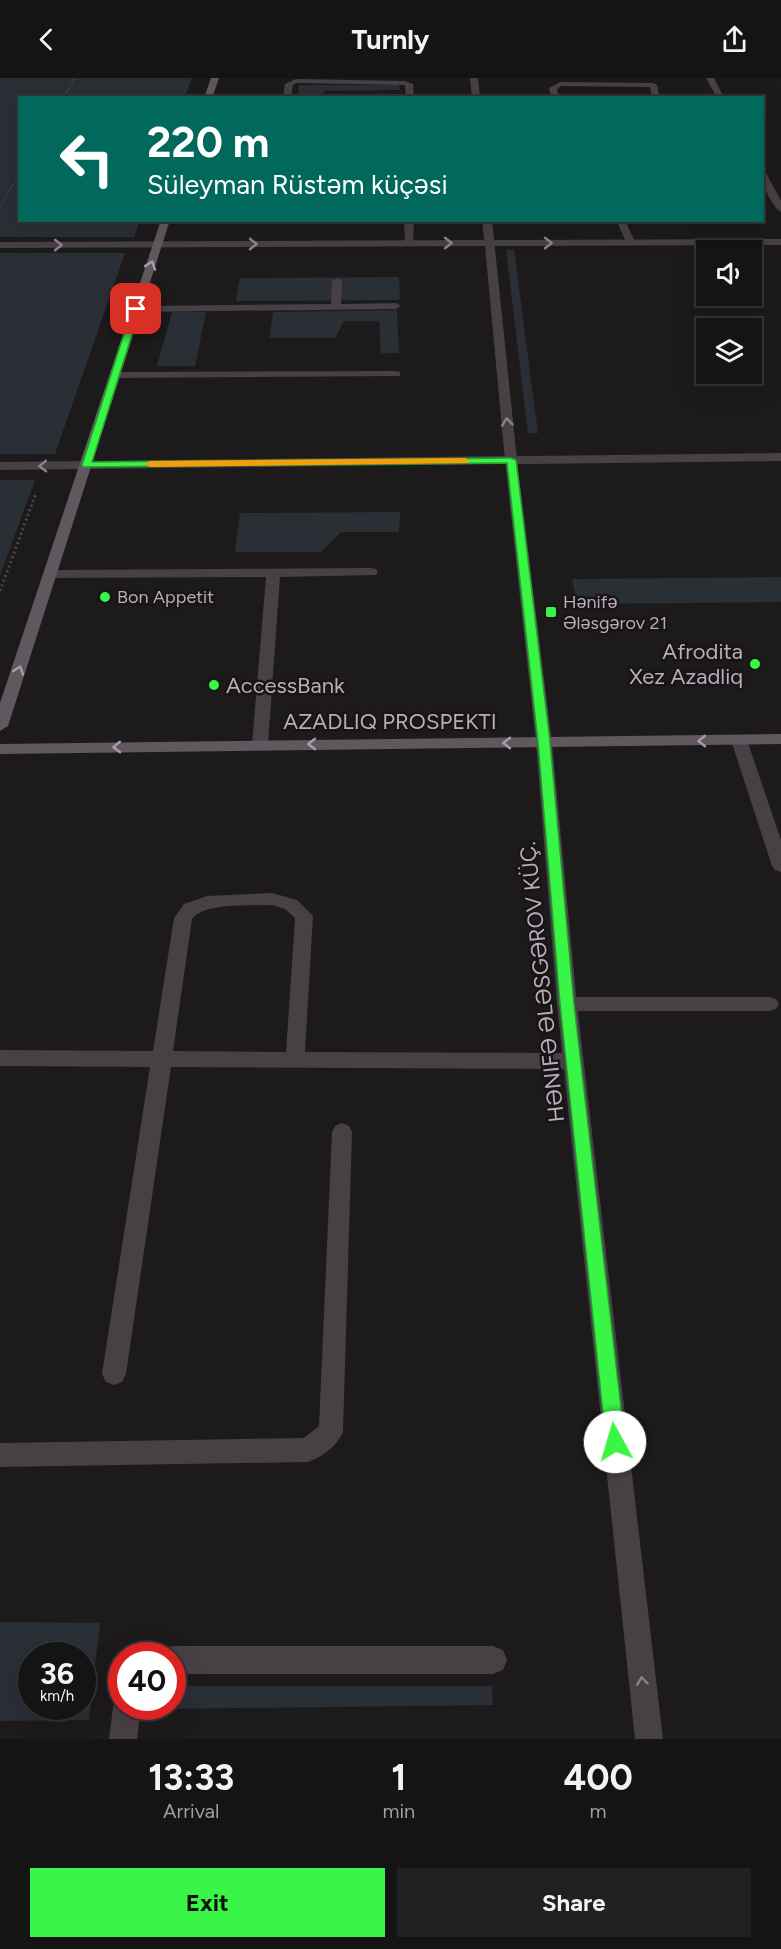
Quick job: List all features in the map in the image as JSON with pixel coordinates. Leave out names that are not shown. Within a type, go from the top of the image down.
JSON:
[{"type":"main road","points":[[209,96],[215,78]]},
{"type":"main road","points":[[0,726],[165,222]]},
{"type":"main road","points":[[0,749],[781,739]]},
{"type":"street","points":[[474,78],[476,96]]},
{"type":"street","points":[[710,78],[720,96]]},
{"type":"street","points":[[287,96],[289,84],[296,81],[405,83],[409,84],[410,96]]},
{"type":"street","points":[[555,96],[553,88],[560,84],[646,84],[653,85],[656,96]]},
{"type":"street","points":[[764,177],[781,209]]},
{"type":"street","points":[[409,222],[410,243]]},
{"type":"street","name":"HƏNIFƏ ƏLƏSGƏROV KÜÇ.","points":[[487,222],[511,460],[544,742],[573,1061],[649,1739]]},
{"type":"street","points":[[621,222],[630,242]]},
{"type":"street","points":[[0,245],[781,242]]},
{"type":"street","points":[[336,307],[337,281]]},
{"type":"street","points":[[136,309],[396,306]]},
{"type":"street","points":[[116,375],[396,374]]},
{"type":"street","points":[[0,466],[781,457]]},
{"type":"street","points":[[51,574],[371,572]]},
{"type":"street","points":[[260,744],[273,573]]},
{"type":"street","points":[[739,740],[781,866]]},
{"type":"street","points":[[114,1374],[183,918],[190,908],[207,902],[272,899],[291,904],[304,916],[295,1060]]},
{"type":"street","points":[[567,1004],[769,1004]]},
{"type":"street","points":[[0,1058],[573,1061]]},
{"type":"street","points":[[0,1455],[308,1450],[331,1432],[342,1132]]},
{"type":"street","points":[[186,1660],[493,1660]]},
{"type":"street","points":[[123,1739],[125,1720]]},
{"type":"path","points":[[64,96],[75,78]]},
{"type":"path","points":[[0,207],[18,176]]},
{"type":"path","points":[[0,591],[46,466]]},
{"type":"shaded area","points":[[0,78],[192,78],[185,96],[18,96],[18,222],[140,222],[134,237],[0,237]]},
{"type":"shaded area","points":[[299,85],[399,85],[400,90],[324,91],[323,96],[297,96]]},
{"type":"shaded area","points":[[506,250],[514,250],[538,433],[528,433]]},
{"type":"shaded area","points":[[0,253],[125,253],[55,454],[0,454]]},
{"type":"shaded area","points":[[399,277],[400,300],[236,301],[240,278]]},
{"type":"shaded area","points":[[397,310],[399,353],[381,353],[379,321],[344,321],[335,338],[269,338],[273,312]]},
{"type":"shaded area","points":[[172,312],[206,312],[195,366],[157,366]]},
{"type":"shaded area","points":[[0,480],[35,480],[0,576]]},
{"type":"shaded area","points":[[400,512],[399,532],[341,532],[321,552],[235,552],[240,513]]},
{"type":"shaded area","points":[[781,577],[781,602],[577,604],[572,579]]},
{"type":"shaded area","points":[[0,1622],[100,1623],[96,1658],[96,1642],[18,1642],[18,1720],[89,1720],[0,1721]]},
{"type":"shaded area","points":[[186,1686],[492,1686],[493,1705],[186,1709]]},
{"type":"slow traffic","points":[[150,464],[465,461]]},
{"type":"place","name":"Bon Appetit","points":[[105,597]]},
{"type":"place","name":"Hənifə Ələsgərov 21","points":[[551,612]]},
{"type":"place","name":"Afrodita Xez Azadliq","points":[[755,664]]},
{"type":"place","name":"AccessBank","points":[[214,685]]},
{"type":"route","points":[[136,309],[87,465],[511,460],[544,742],[567,1004],[615,1442]]}]
